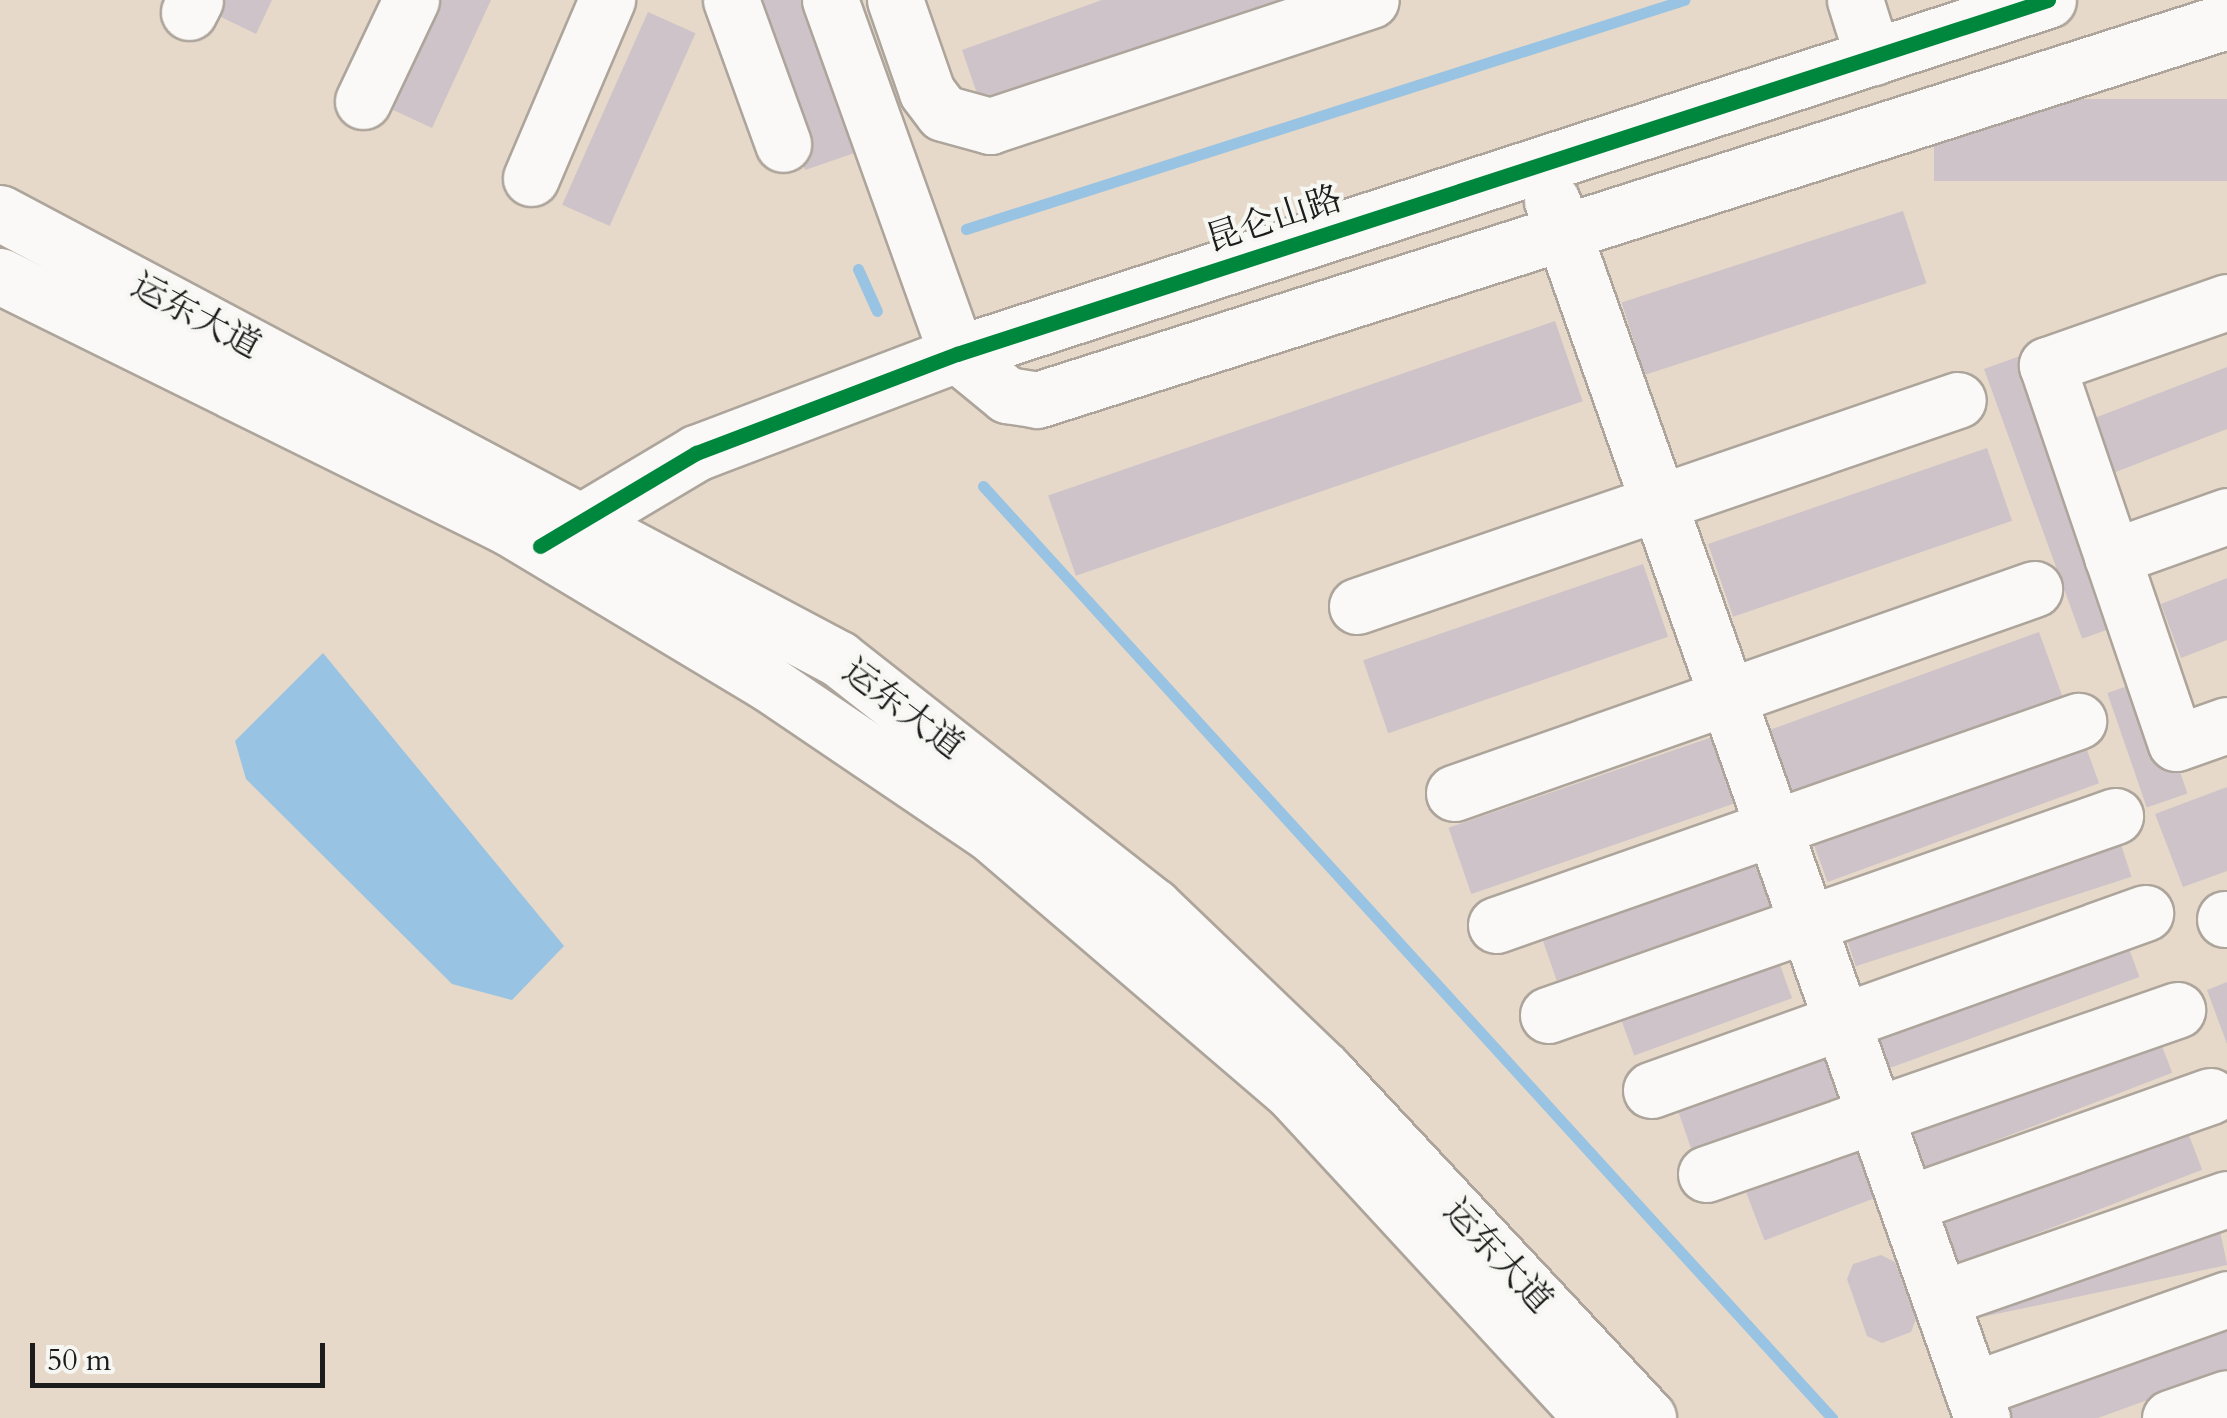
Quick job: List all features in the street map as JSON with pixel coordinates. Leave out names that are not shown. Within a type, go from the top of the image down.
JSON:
[{"type":"main road","points":[[362,101],[411,0]]},
{"type":"main road","points":[[531,178],[607,0]]},
{"type":"main road","points":[[732,0],[783,144]]},
{"type":"main road","points":[[830,0],[957,354],[1008,395],[1037,400],[2227,20]]},
{"type":"main road","points":[[896,0],[927,92],[943,113],[990,126],[1371,0]]},
{"type":"main road","points":[[1855,0],[1873,57]]},
{"type":"main road","name":"昆仑山路","points":[[561,532],[696,453],[957,354],[2048,0]]},
{"type":"main road","points":[[1540,165],[1977,1404],[2227,1299]]},
{"type":"main road","name":"运东大道","points":[[0,213],[561,532],[768,683],[990,834],[1126,944],[1292,1092],[1593,1418]]},
{"type":"main road","name":"运东大道","points":[[0,276],[839,659],[1154,906],[1324,1070],[1648,1418]]},
{"type":"main road","points":[[2227,302],[2047,365],[2176,742],[2227,725]]},
{"type":"main road","points":[[1357,606],[1958,400]]},
{"type":"main road","points":[[2112,557],[2227,516]]},
{"type":"main road","points":[[1454,794],[2034,589]]},
{"type":"main road","points":[[1496,925],[2078,721]]},
{"type":"main road","points":[[1548,1015],[2115,816]]},
{"type":"main road","points":[[1651,1090],[2145,913]]},
{"type":"main road","points":[[1706,1174],[2177,1010]]},
{"type":"main road","points":[[1906,1204],[2210,1096]]},
{"type":"main road","points":[[1940,1299],[2227,1199]]},
{"type":"main road","points":[[2170,1418],[2227,1398]]},
{"type":"water","points":[[323,653],[564,946],[512,1000],[452,984],[246,779],[235,741]]},
{"type":"building","points":[[224,0],[272,0],[256,34],[217,15]]},
{"type":"building","points":[[440,0],[491,0],[432,128],[389,108]]},
{"type":"building","points":[[745,0],[820,0],[872,147],[805,170]]},
{"type":"building","points":[[1102,0],[1296,0],[984,114],[962,50]]},
{"type":"building","points":[[648,12],[696,33],[610,226],[562,205]]},
{"type":"building","points":[[1934,99],[2227,99],[2227,181],[1934,181]]},
{"type":"building","points":[[1903,211],[1926,283],[1645,375],[1621,302]]},
{"type":"building","points":[[1555,321],[1583,401],[1076,576],[1048,496]]},
{"type":"building","points":[[2031,352],[2129,622],[2082,639],[1984,369]]},
{"type":"building","points":[[2227,367],[2227,429],[2113,473],[2092,419]]},
{"type":"building","points":[[1987,448],[2012,521],[1733,617],[1708,544]]},
{"type":"building","points":[[1643,564],[1668,637],[1388,733],[1363,660]]},
{"type":"building","points":[[2227,578],[2227,640],[2181,658],[2161,604]]},
{"type":"building","points":[[2039,632],[2063,698],[1792,796],[1768,731]]},
{"type":"building","points":[[2148,679],[2187,793],[2147,807],[2107,693]]},
{"type":"building","points":[[1718,735],[1741,801],[1471,894],[1449,828]]},
{"type":"building","points":[[2083,739],[2099,783],[1828,882],[1811,838]]},
{"type":"building","points":[[2227,787],[2227,871],[2183,887],[2155,814]]},
{"type":"building","points":[[2117,832],[2132,877],[1856,966],[1841,922]]},
{"type":"building","points":[[1762,858],[1778,904],[1557,981],[1541,934]]},
{"type":"building","points":[[2123,932],[2139,977],[1890,1068],[1874,1023]]},
{"type":"building","points":[[1776,954],[1792,998],[1634,1056],[1618,1011]]},
{"type":"building","points":[[2227,982],[2227,1044],[2207,990]]},
{"type":"building","points":[[2155,1028],[2172,1073],[1926,1167],[1909,1123]]},
{"type":"building","points":[[1832,1051],[1850,1102],[1694,1156],[1676,1105]]},
{"type":"building","points":[[2185,1125],[2202,1170],[1956,1264],[1939,1220]]},
{"type":"building","points":[[1863,1148],[1881,1196],[1765,1240],[1746,1193]]},
{"type":"building","points":[[2217,1217],[2227,1265],[1969,1320],[1959,1272]]},
{"type":"building","points":[[1881,1255],[1895,1262],[1916,1319],[1911,1332],[1882,1343],[1867,1336],[1847,1279],[1853,1264]]},
{"type":"building","points":[[2227,1320],[2227,1371],[2098,1418],[2007,1418],[2002,1403]]},
{"type":"waterway","points":[[966,229],[1684,0]]},
{"type":"waterway","points":[[858,269],[877,311]]},
{"type":"waterway","points":[[983,486],[1832,1418]]},
{"type":"cycle path","points":[[540,546],[696,453],[957,354],[2048,0]]}]
